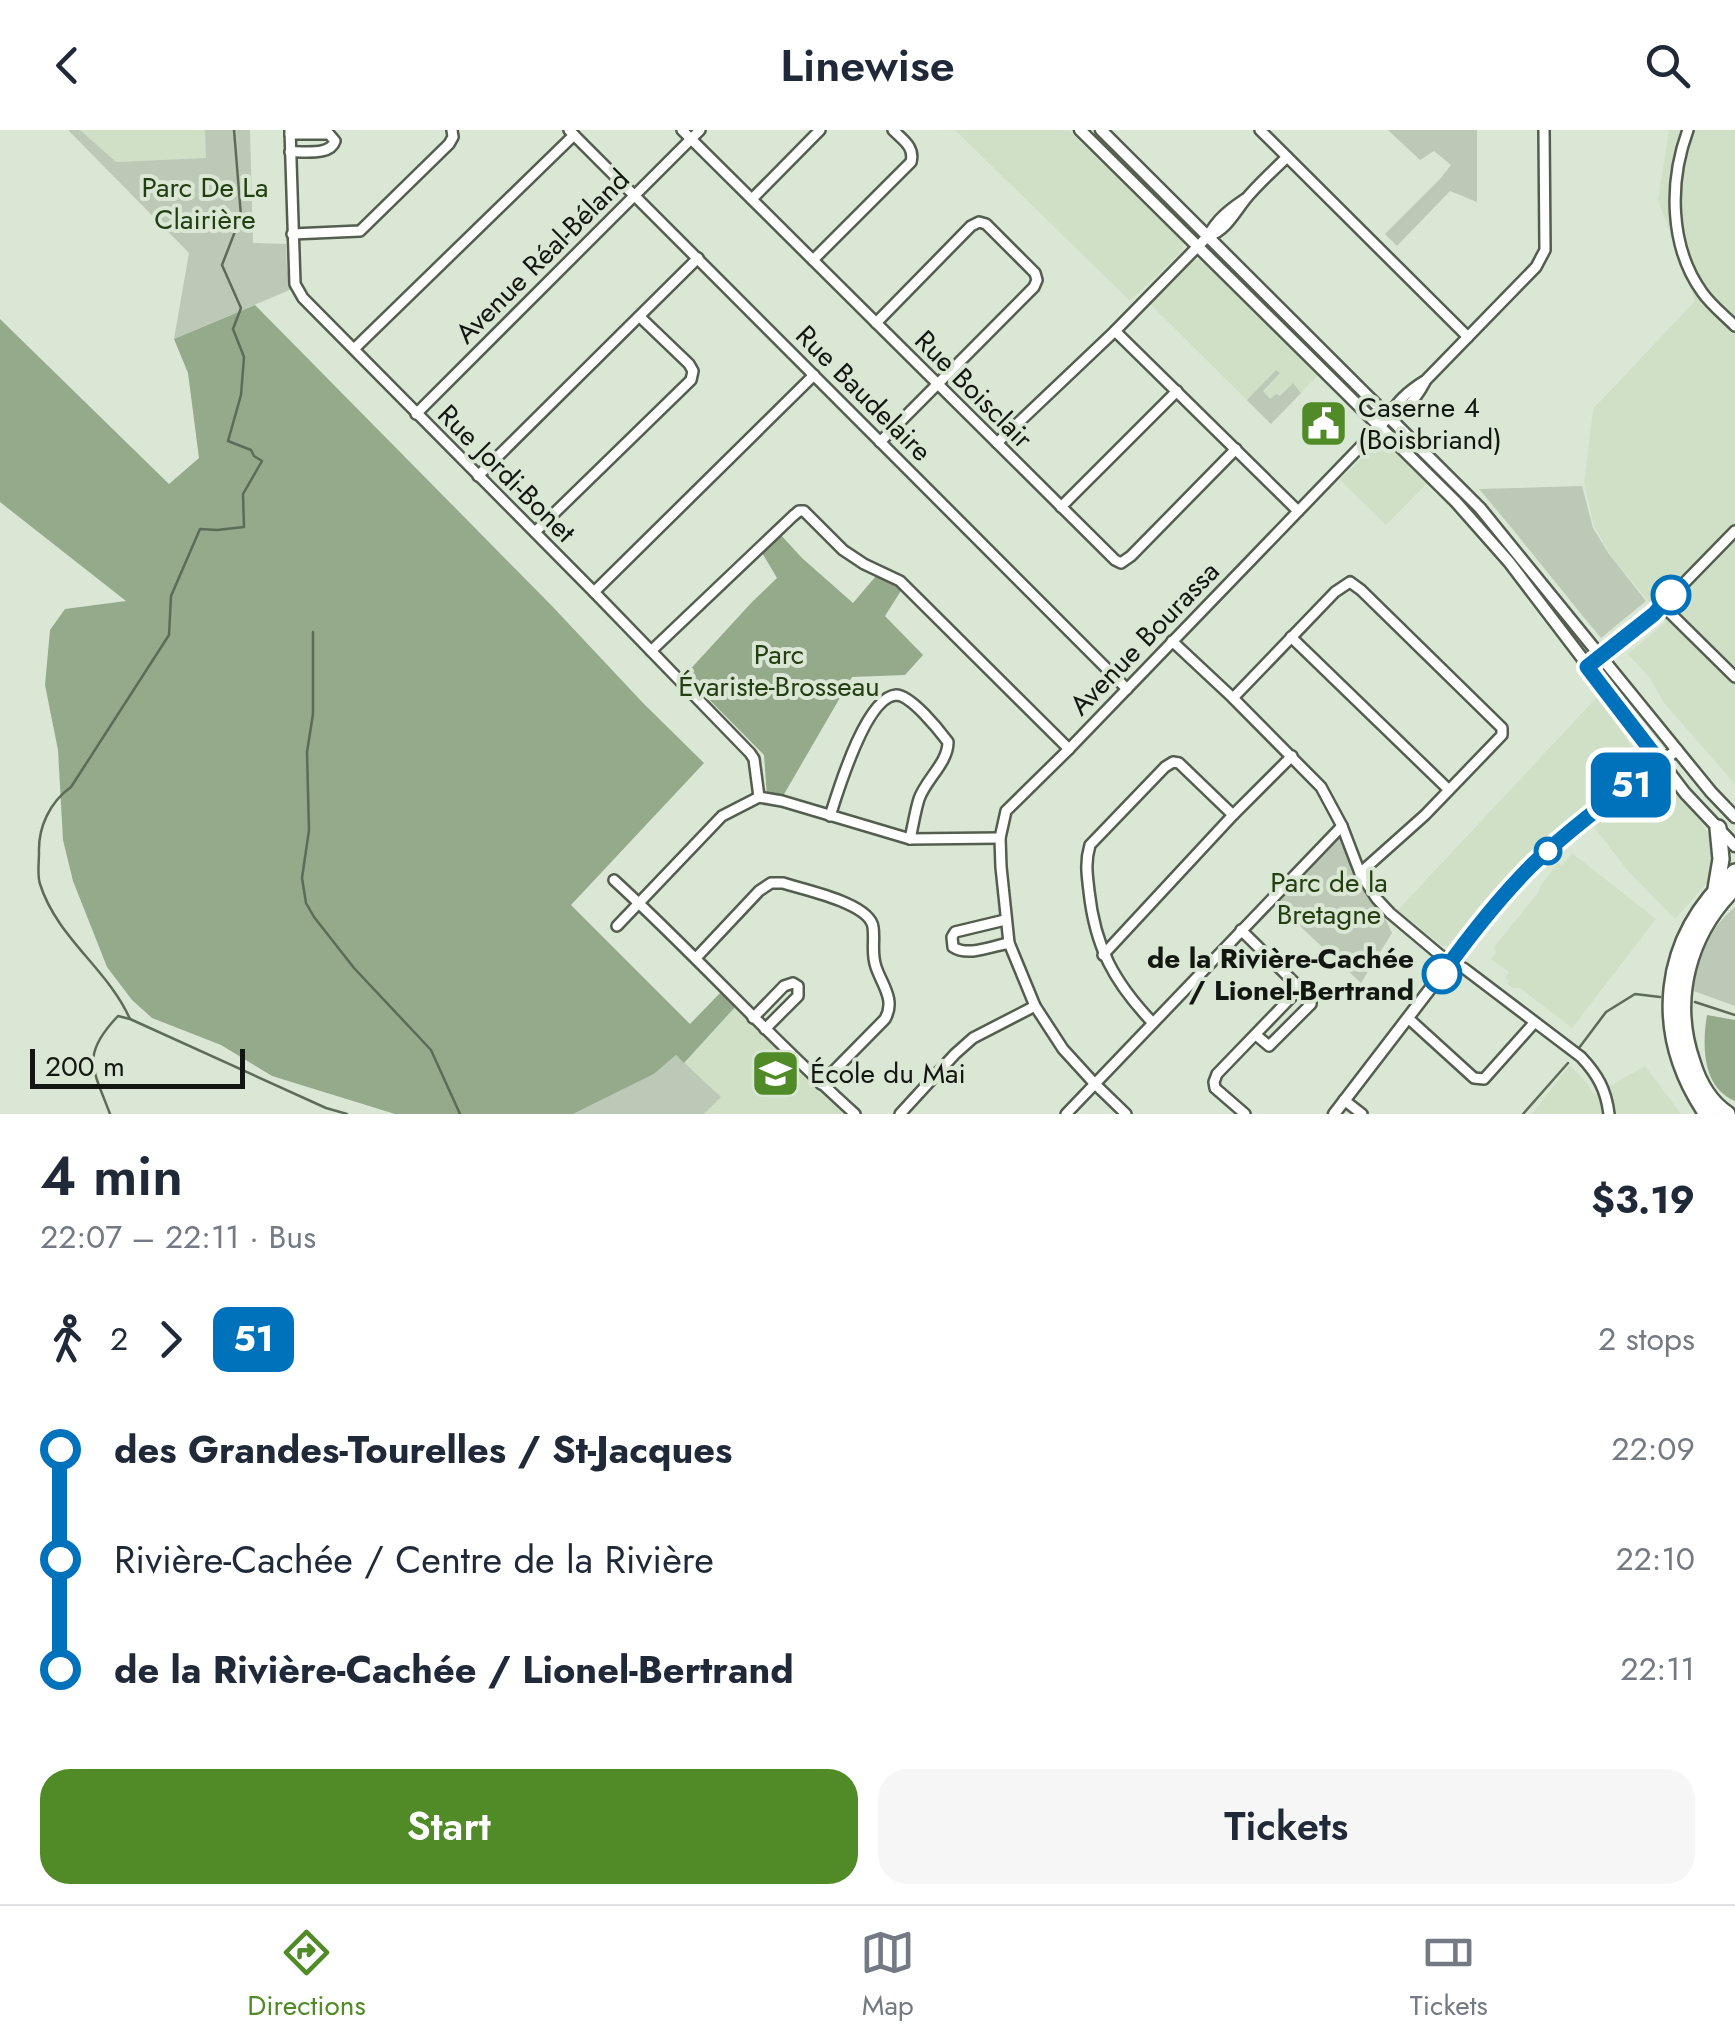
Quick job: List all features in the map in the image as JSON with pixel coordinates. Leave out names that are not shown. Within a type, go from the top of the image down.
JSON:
[{"type":"highway","points":[[1718,828],[1729,890]]},
{"type":"highway","points":[[1727,1114],[1709,1097],[1694,1069],[1682,1007],[1693,947],[1729,890],[1735,872]]},
{"type":"highway","points":[[1707,1114],[1681,1066],[1670,1005],[1674,973],[1696,917],[1729,890]]},
{"type":"street","points":[[292,234],[360,232],[449,144],[452,130]]},
{"type":"street","name":"Rue Boisclair","points":[[682,130],[1115,560],[1122,562],[1131,556],[1236,449]]},
{"type":"street","name":"Avenue Réal-Béland","points":[[416,414],[700,130]]},
{"type":"street","points":[[752,199],[820,130]]},
{"type":"street","points":[[813,260],[911,162],[910,146],[893,130]]},
{"type":"street","points":[[1080,130],[1447,492],[1496,548],[1685,793],[1735,846]]},
{"type":"street","points":[[1101,130],[1487,516],[1735,817]]},
{"type":"street","points":[[1260,130],[1468,337]]},
{"type":"street","name":"Avenue Bourassa","points":[[1000,838],[1006,811],[1298,512],[1412,388],[1426,380],[1544,257],[1544,130]]},
{"type":"street","points":[[1688,130],[1676,188],[1681,245],[1701,290],[1735,326]]},
{"type":"street","name":"Rue Jordi-Bonet","points":[[290,152],[329,150],[335,141],[328,134],[290,132],[290,152],[292,234],[295,284],[302,298],[750,753],[759,798]]},
{"type":"street","points":[[354,350],[571,133]]},
{"type":"street","name":"Rue Baudelaire","points":[[571,133],[1126,689]]},
{"type":"street","points":[[997,443],[1208,236],[1218,232],[1287,157]]},
{"type":"street","points":[[876,323],[979,222],[986,224],[1034,273],[1034,287],[880,442]]},
{"type":"street","points":[[478,476],[698,258]]},
{"type":"street","points":[[535,532],[691,380],[689,364],[640,317]]},
{"type":"street","points":[[1115,331],[1298,512]]},
{"type":"street","points":[[594,592],[814,375]]},
{"type":"street","points":[[1061,507],[1177,390]]},
{"type":"street","points":[[651,651],[798,511],[804,511],[843,550],[900,581],[1069,748]]},
{"type":"street","points":[[1587,667],[1662,605],[1735,531]]},
{"type":"street","points":[[1233,698],[1335,592],[1350,582],[1502,728],[1502,735],[1425,815],[1360,874]]},
{"type":"street","points":[[1662,605],[1735,678]]},
{"type":"street","points":[[1292,637],[1448,789]]},
{"type":"street","points":[[1172,640],[1321,787],[1342,826],[1360,874],[1400,924],[1581,1058],[1594,1071],[1606,1094],[1609,1114]]},
{"type":"street","points":[[830,816],[862,729],[885,700],[896,695],[908,699],[948,742],[948,750],[920,798],[910,839]]},
{"type":"street","points":[[1334,1114],[1498,901],[1582,822],[1677,750]]},
{"type":"street","points":[[1103,955],[1292,756]]},
{"type":"street","points":[[1152,1022],[1129,997],[1103,955],[1091,909],[1085,861],[1090,845],[1173,762],[1180,763],[1233,815]]},
{"type":"street","points":[[617,926],[722,816],[759,798],[782,801],[910,839],[1000,838],[1009,943],[1035,1006],[1063,1049],[1126,1114]]},
{"type":"street","points":[[1066,1114],[1342,826]]},
{"type":"street","points":[[614,880],[855,1114]]},
{"type":"street","points":[[696,958],[758,891],[771,883],[856,907],[868,915],[873,926],[875,964],[890,997],[889,1012],[822,1084]]},
{"type":"street","points":[[1005,920],[955,932],[952,947],[966,952],[1009,943]]},
{"type":"street","points":[[1240,930],[1311,999],[1311,1004],[1269,1046],[1256,1036]]},
{"type":"street","points":[[752,1018],[784,986],[798,986],[798,996],[764,1029]]},
{"type":"street","points":[[1244,1114],[1215,1088],[1217,1074],[1301,987]]},
{"type":"street","points":[[900,1114],[972,1038],[1035,1006]]},
{"type":"street","points":[[1408,1018],[1474,1078],[1484,1079],[1534,1023]]},
{"type":"street","points":[[1344,1100],[1362,1114]]},
{"type":"shaded area","points":[[80,130],[205,130],[207,158],[115,162]]},
{"type":"shaded area","points":[[955,130],[1068,130],[1184,242],[1182,251],[1130,301]]},
{"type":"shaded area","points":[[1669,130],[1735,130],[1735,784],[1664,703],[1650,678],[1628,654],[1666,622],[1613,559],[1594,526],[1584,483],[1593,409],[1695,301],[1658,200]]},
{"type":"shaded area","points":[[1200,259],[1320,373],[1271,424],[1150,304],[1193,261]]},
{"type":"shaded area","points":[[1376,444],[1386,444],[1427,483],[1386,525],[1340,480]]},
{"type":"shaded area","points":[[1597,697],[1640,763],[1521,860],[1448,946],[1442,946],[1398,910]]},
{"type":"shaded area","points":[[1658,778],[1664,778],[1702,823],[1714,844],[1714,875],[1675,919],[1628,871],[1594,827]]},
{"type":"shaded area","points":[[1572,853],[1656,919],[1572,1028],[1520,988],[1507,984],[1509,972],[1491,959],[1497,952],[1493,948],[1541,885],[1558,863],[1562,865]]},
{"type":"shaded area","points":[[736,1006],[850,1114],[704,1114],[721,1097],[684,1063]]},
{"type":"shaded area","points":[[1570,1065],[1594,1095],[1645,1066],[1681,1114],[1532,1114]]},
{"type":"green space","name":"Parc De La Clairière","points":[[68,130],[80,130],[116,162],[206,158],[205,130],[250,130],[253,243],[286,244],[292,289],[174,339],[189,253]]},
{"type":"green space","points":[[1388,130],[1477,130],[1477,202],[1450,191],[1397,246],[1385,234],[1451,165],[1434,151],[1420,160]]},
{"type":"green space","points":[[255,305],[704,763],[571,905],[690,1024],[721,992],[736,1006],[684,1063],[676,1055],[654,1074],[573,1114],[395,1114],[272,1076],[221,1045],[152,1018],[132,1000],[107,967],[73,881],[63,840],[58,750],[45,685],[50,630],[65,609],[126,601],[0,502],[0,319],[169,484],[199,458],[188,373],[174,339]]},
{"type":"green space","points":[[1276,370],[1280,373],[1263,391],[1270,399],[1276,394],[1280,396],[1293,383],[1301,393],[1271,424],[1247,400]]},
{"type":"green space","points":[[1582,486],[1593,528],[1646,601],[1601,638],[1479,489]]},
{"type":"green space","name":"Parc Évariste-Brosseau","points":[[780,534],[853,603],[876,576],[902,589],[885,616],[923,655],[905,675],[852,677],[783,796],[767,797],[764,755],[685,675],[777,578],[761,551]]},
{"type":"green space","name":"Parc de la Bretagne","points":[[1342,826],[1392,933],[1361,983],[1272,900]]},
{"type":"green space","points":[[1735,907],[1735,1006],[1691,990],[1711,935]]},
{"type":"green space","points":[[1707,1015],[1735,1020],[1735,1101],[1724,1095],[1710,1076],[1705,1052]]},
{"type":"green space","points":[[676,1055],[721,1097],[704,1114],[573,1114],[654,1074]]},
{"type":"waterway","points":[[130,1019],[109,984],[48,903],[39,880],[39,843],[51,808],[71,787],[169,635],[171,596],[200,529],[244,527],[243,494],[262,461],[251,450],[228,441],[241,395],[244,357],[233,329],[241,308],[222,265],[241,216],[234,130]]},
{"type":"waterway","points":[[313,632],[313,714],[307,752],[309,830],[302,878],[306,903],[354,968],[431,1050],[460,1114]]},
{"type":"waterway","points":[[1579,1048],[1606,1012],[1635,994],[1660,997]]},
{"type":"waterway","points":[[1695,1002],[1735,1015]]},
{"type":"waterway","points":[[110,1114],[93,1063],[98,1042],[118,1016],[347,1114]]},
{"type":"waterway","points":[[1523,1114],[1568,1063]]},
{"type":"bus line","name":"51","points":[[1442,974],[1498,901],[1534,864],[1660,762],[1587,667],[1654,614],[1671,595]]},
{"type":"place","name":"Caserne 4 (Boisbriand)","points":[[1323,423]]},
{"type":"place","name":"de la Rivière-Cachée / Lionel-Bertrand","points":[[1442,974]]},
{"type":"place","name":"École du Mai","points":[[775,1073]]}]
